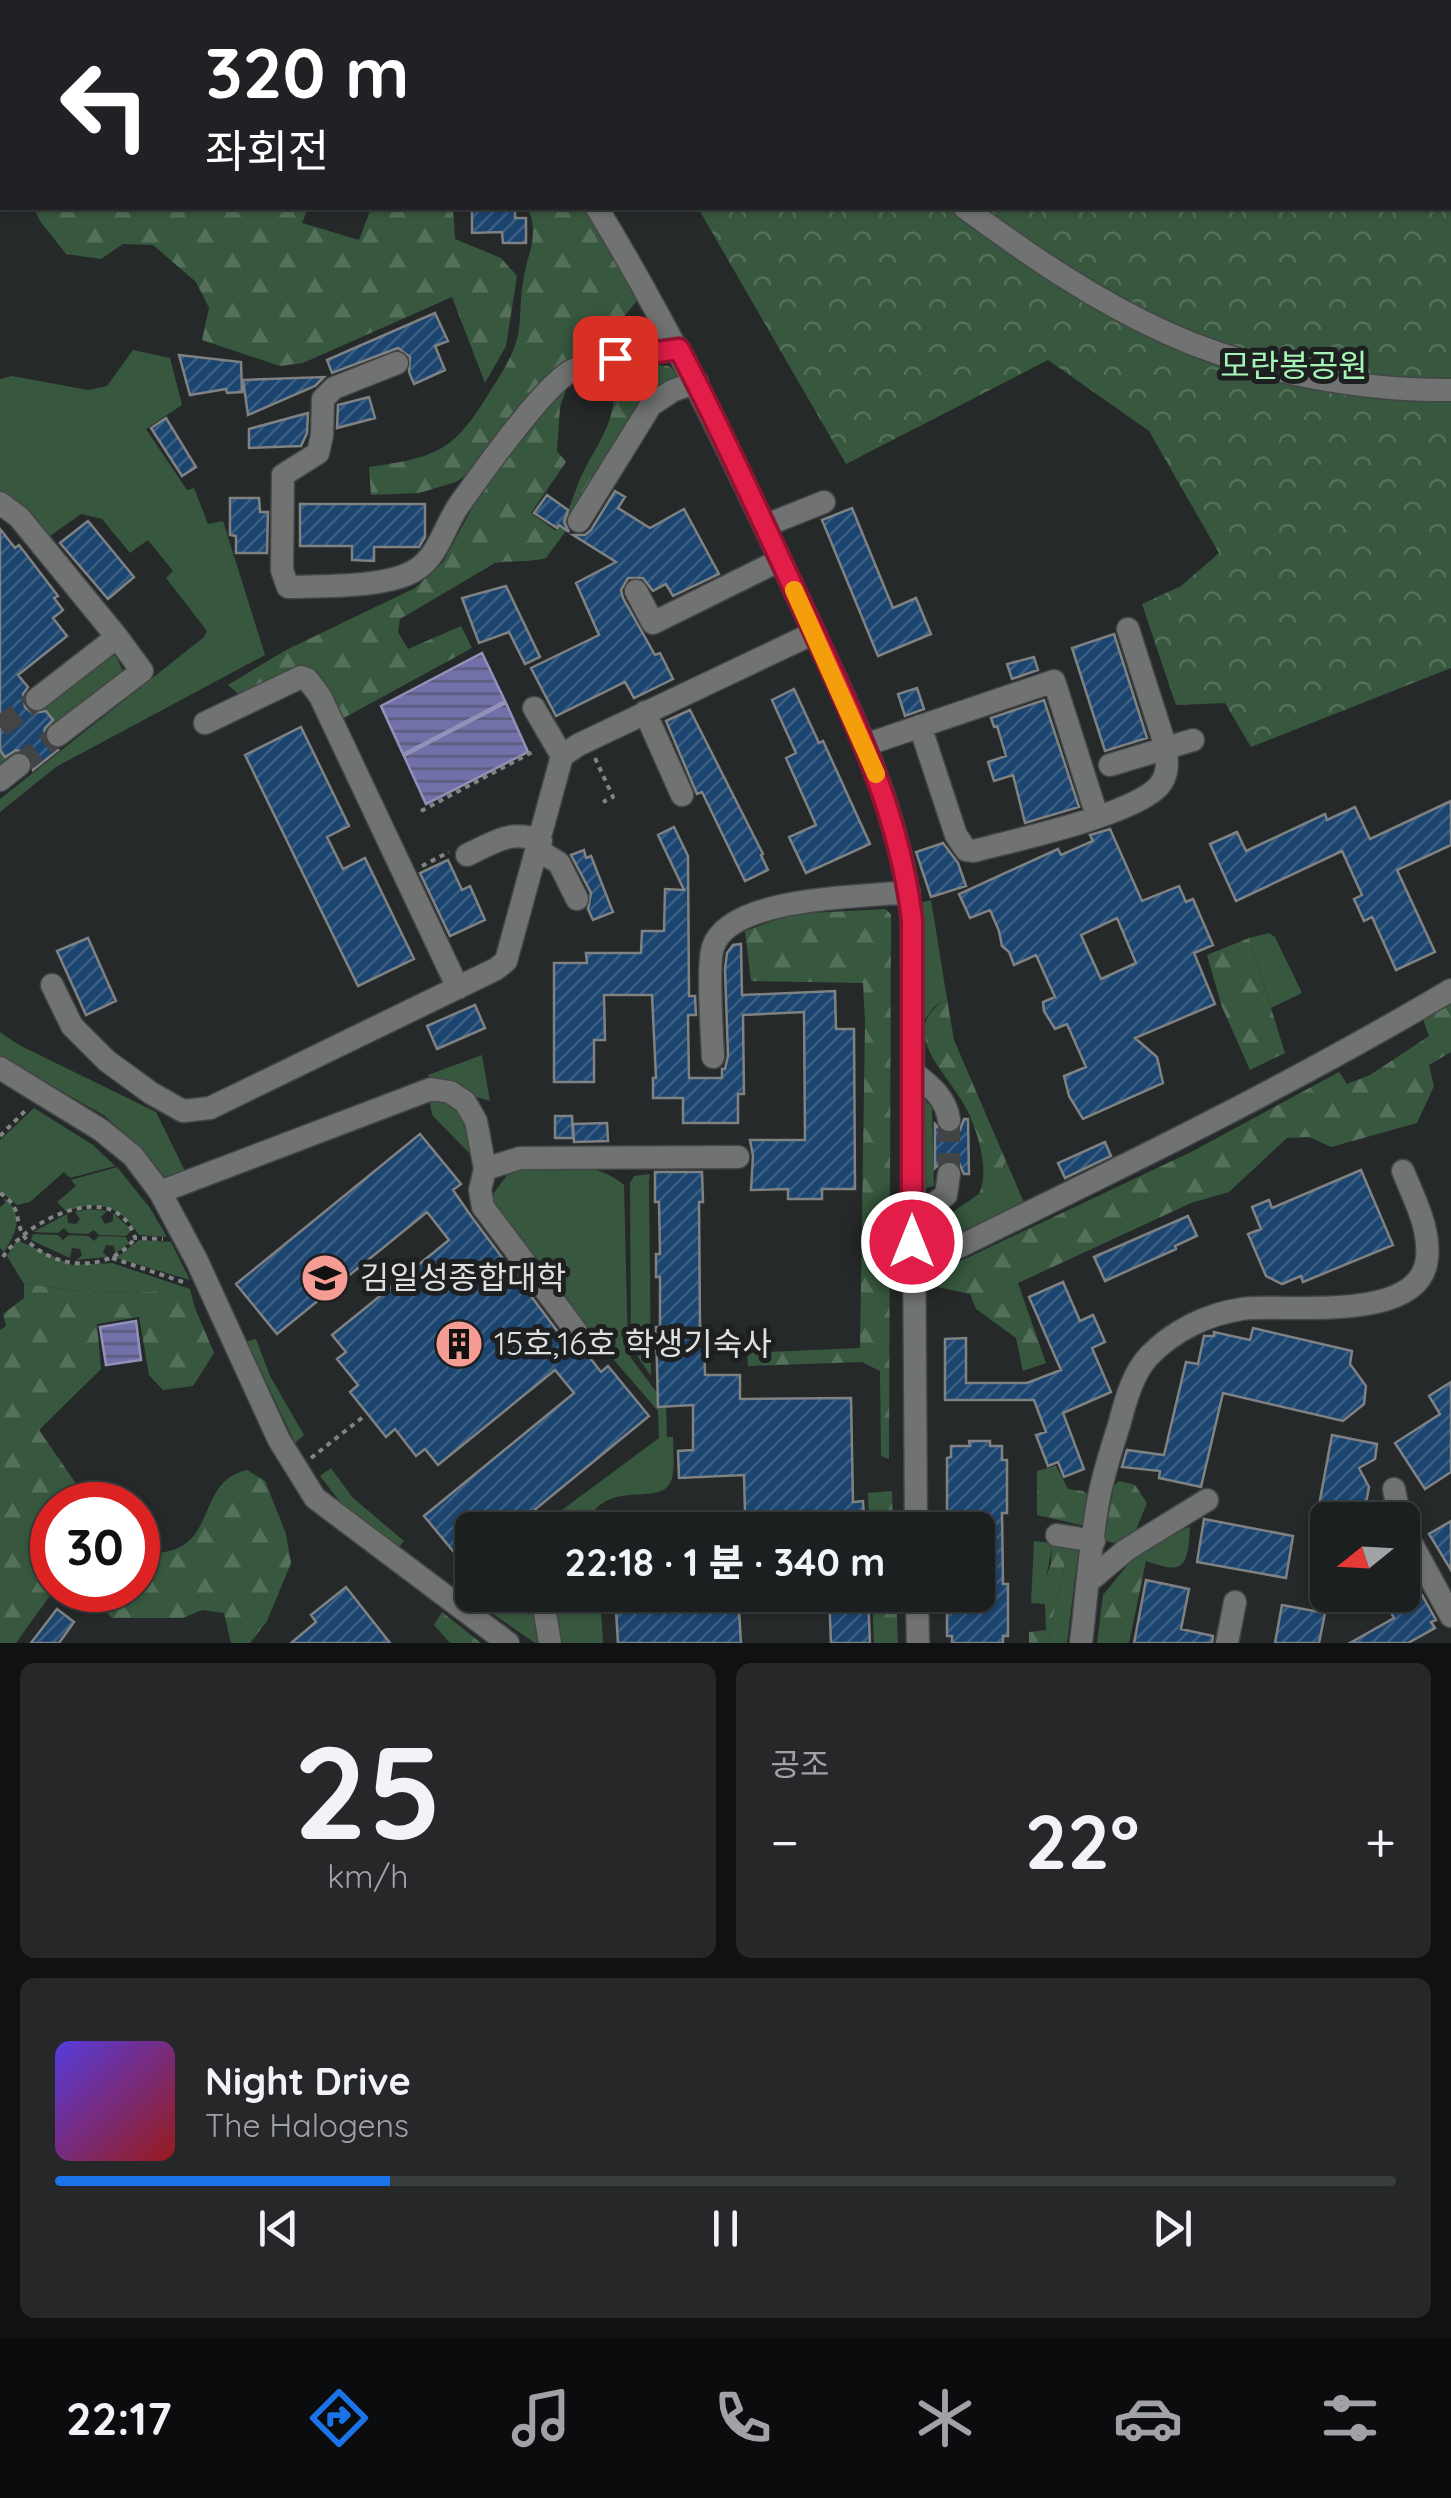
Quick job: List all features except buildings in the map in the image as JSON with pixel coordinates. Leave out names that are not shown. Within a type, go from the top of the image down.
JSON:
[{"type":"street","points":[[598,210],[696,382],[814,633],[865,745],[906,871],[913,1072],[916,1512]]},
{"type":"street","points":[[968,210],[1036,260],[1094,294],[1167,333],[1206,348],[1258,364],[1370,387],[1451,390]]},
{"type":"street","points":[[397,363],[334,388],[323,399],[318,453],[284,475],[282,570],[288,587],[359,584],[418,569],[532,408],[568,372],[591,363],[679,349]]},
{"type":"street","points":[[580,521],[651,406],[672,391],[696,382]]},
{"type":"street","points":[[764,526],[824,502]]},
{"type":"street","points":[[0,503],[19,516],[142,671],[58,735]]},
{"type":"street","points":[[636,591],[653,624],[780,560]]},
{"type":"street","points":[[920,726],[956,834],[966,850],[974,852],[1126,806],[1158,786],[1168,768],[1166,748],[1128,630]]},
{"type":"street","points":[[558,748],[586,740],[814,633]]},
{"type":"street","points":[[37,699],[117,637]]},
{"type":"street","points":[[206,723],[301,678],[308,679],[320,696],[458,988]]},
{"type":"street","points":[[865,745],[1054,681],[1097,816]]},
{"type":"street","points":[[52,984],[72,1026],[107,1061],[151,1094],[183,1111],[197,1111],[496,970],[506,960],[539,846],[558,748],[534,708]]},
{"type":"street","points":[[645,712],[682,794]]},
{"type":"street","points":[[1110,764],[1193,740]]},
{"type":"street","points":[[0,780],[19,765]]},
{"type":"street","points":[[466,856],[522,834],[559,863],[577,899]]},
{"type":"street","points":[[712,1057],[712,950],[721,933],[739,920],[774,907],[909,892]]},
{"type":"street","points":[[912,1266],[975,1239],[1282,1086],[1451,990]]},
{"type":"street","points":[[0,1068],[101,1130],[133,1156],[160,1192],[279,1440],[315,1498],[508,1643]]},
{"type":"street","points":[[913,1072],[936,1091],[946,1105],[949,1120]]},
{"type":"street","points":[[160,1192],[431,1089],[450,1092],[466,1102],[476,1121],[485,1169],[480,1190],[483,1208],[576,1331]]},
{"type":"street","points":[[485,1169],[520,1158],[738,1157]]},
{"type":"street","points":[[1081,1643],[1100,1492],[1126,1398],[1145,1360],[1172,1334],[1213,1316],[1244,1308],[1330,1309],[1385,1300],[1414,1284],[1427,1262],[1424,1224],[1403,1171]]},
{"type":"street","points":[[912,1219],[946,1195],[949,1174]]},
{"type":"street","points":[[1394,1489],[1397,1502]]},
{"type":"street","points":[[1088,1581],[1126,1550],[1207,1500]]},
{"type":"street","points":[[1058,1535],[1094,1540]]},
{"type":"street","points":[[1420,1554],[1448,1601]]},
{"type":"street","points":[[1228,1643],[1235,1602]]},
{"type":"street","points":[[545,1612],[550,1643]]},
{"type":"street","points":[[917,1612],[918,1643]]},
{"type":"path","points":[[586,740],[613,798],[603,802]]},
{"type":"path","points":[[420,812],[558,748]]},
{"type":"path","points":[[404,875],[444,854],[466,856]]},
{"type":"path","points":[[0,1136],[34,1103]]},
{"type":"path","points":[[0,1193],[18,1210],[23,1234],[37,1247],[73,1263],[112,1258],[136,1238]]},
{"type":"path","points":[[3,1257],[14,1239],[74,1209],[104,1206],[123,1217],[136,1238]]},
{"type":"path","points":[[136,1238],[173,1240]]},
{"type":"path","points":[[112,1258],[197,1286]]},
{"type":"path","points":[[319,1452],[363,1418]]},
{"type":"green space","points":[[35,210],[307,210],[302,223],[359,240],[370,210],[453,210],[455,239],[501,258],[517,276],[506,346],[485,383],[452,297],[303,363],[280,366],[202,340],[209,308],[196,282],[153,245],[123,244],[101,259],[66,254]]},
{"type":"green space","points":[[529,210],[586,210],[640,297],[605,340],[562,367],[482,464],[456,482],[419,493],[371,495],[369,467],[429,454],[455,439],[507,364],[518,335],[523,282],[533,237]]},
{"type":"green space","name":"모란봉공원","points":[[699,210],[1451,210],[1451,668],[1251,747],[1225,703],[1176,705],[1142,604],[1181,586],[1219,553],[1149,431],[1048,360],[846,464]]},
{"type":"green space","points":[[133,350],[170,358],[182,405],[146,429],[187,490],[194,488],[208,524],[223,521],[265,655],[56,767],[0,812],[0,799],[207,631],[166,578],[173,571],[148,540],[130,553],[102,519],[81,514],[50,536],[9,495],[0,491],[0,379],[12,376],[88,390],[107,386]]},
{"type":"green space","points":[[640,364],[669,366],[678,374],[677,380],[546,558],[495,563],[400,619],[398,632],[408,649],[461,626],[472,648],[340,720],[311,668],[242,697],[228,685],[286,650],[415,588],[443,562],[485,484],[534,413],[567,387],[560,407],[557,451],[566,462],[531,513],[556,531],[611,413],[613,388],[582,377],[588,372]]},
{"type":"green space","points":[[110,655],[116,656],[124,673],[118,681],[0,769],[0,742]]},
{"type":"green space","points":[[931,900],[947,999],[934,1007],[924,1021],[920,903]]},
{"type":"green space","points":[[885,909],[891,914],[889,1459],[881,1456],[880,1371],[862,1362],[748,1366],[747,1353],[860,1348],[865,1022],[863,983],[751,981],[745,931],[792,914]]},
{"type":"green space","points":[[1269,933],[1275,937],[1302,993],[1271,1008],[1249,938]]},
{"type":"green space","points":[[1249,938],[1285,1053],[1250,1070],[1222,1007],[1207,955]]},
{"type":"green space","points":[[947,999],[954,1040],[1006,1161],[1000,1196],[986,1216],[927,1239],[929,1228],[979,1194],[983,1174],[979,1140],[971,1119],[925,1039],[925,1025],[932,1011]]},
{"type":"green space","points":[[1451,1003],[1451,1052],[1429,1065],[1434,1086],[1417,1123],[1331,1147],[1309,1137],[1287,1138],[1229,1192],[1191,1203],[1018,1283],[1046,1363],[1023,1371],[1016,1338],[976,1309],[970,1294],[928,1285],[935,1273],[1191,1152],[1339,1072],[1347,1084],[1370,1075],[1429,1036],[1423,1019]]},
{"type":"green space","points":[[0,1032],[156,1112],[185,1171],[163,1179],[140,1149],[105,1116],[0,1056]]},
{"type":"green space","points":[[482,1055],[490,1101],[430,1083],[428,1075]]},
{"type":"green space","points":[[429,1098],[456,1104],[470,1125],[473,1157],[432,1115]]},
{"type":"green space","points":[[925,1100],[932,1108],[934,1186],[926,1188]]},
{"type":"green space","points":[[34,1108],[93,1145],[115,1166],[70,1178],[64,1172],[30,1202],[17,1205],[0,1191],[0,1140]]},
{"type":"green space","points":[[1006,1161],[1026,1207],[935,1247],[928,1245],[927,1239],[986,1216]]},
{"type":"green space","points":[[531,1166],[569,1166],[603,1172],[624,1185],[628,1349],[666,1405],[667,1437],[673,1437],[672,1478],[668,1487],[660,1491],[616,1497],[595,1512],[559,1512],[659,1438],[658,1411],[603,1352],[491,1205],[490,1198],[508,1174]]},
{"type":"green space","points":[[117,1167],[150,1208],[167,1237],[139,1235],[124,1217],[108,1208],[89,1206],[66,1211],[57,1202],[76,1186],[71,1180]]},
{"type":"green space","points":[[650,1174],[651,1376],[631,1347],[630,1183],[634,1176]]},
{"type":"green space","points":[[4,1198],[15,1211],[16,1224],[4,1252],[0,1248],[0,1207]]},
{"type":"green space","points":[[107,1211],[101,1217],[105,1224],[113,1221],[113,1213],[132,1230],[126,1236],[99,1235],[94,1230],[88,1234],[69,1233],[64,1228],[58,1233],[33,1232],[67,1214],[68,1223],[76,1224],[80,1219],[75,1212]]},
{"type":"green space","points":[[33,1234],[58,1235],[63,1240],[69,1235],[88,1236],[94,1241],[99,1236],[126,1237],[129,1243],[115,1254],[114,1246],[106,1245],[103,1253],[108,1257],[76,1260],[82,1255],[80,1249],[72,1248],[70,1258],[31,1240]]},
{"type":"green space","points":[[17,1240],[72,1265],[112,1263],[190,1289],[195,1308],[170,1291],[97,1293],[24,1284],[7,1256]]},
{"type":"green space","points":[[139,1240],[171,1242],[190,1280],[116,1258]]},
{"type":"green space","points":[[24,1284],[97,1293],[170,1291],[195,1308],[214,1353],[193,1386],[163,1390],[149,1375],[139,1317],[97,1324],[101,1369],[39,1430],[75,1482],[30,1482],[30,1612],[38,1612],[16,1643],[0,1643],[0,1330],[6,1326],[3,1314],[24,1298]]},
{"type":"green space","points":[[256,1339],[270,1376],[304,1435],[295,1443],[247,1341]]},
{"type":"green space","points":[[1056,1466],[1068,1489],[1090,1496],[1085,1526],[1037,1515],[1037,1471]]},
{"type":"green space","points":[[331,1468],[352,1497],[404,1541],[399,1547],[341,1503],[320,1476]]},
{"type":"green space","points":[[247,1470],[265,1481],[286,1534],[291,1563],[267,1621],[250,1643],[231,1643],[224,1613],[202,1610],[183,1618],[112,1618],[106,1612],[160,1612],[160,1552],[184,1545],[194,1535],[213,1498],[232,1476]]},
{"type":"green space","points":[[1119,1481],[1135,1485],[1147,1503],[1134,1535],[1117,1544],[1104,1540],[1114,1486]]},
{"type":"green space","points":[[892,1491],[893,1512],[869,1512],[868,1493]]},
{"type":"green space","points":[[1190,1527],[1187,1555],[1178,1567],[1134,1557],[1172,1533]]},
{"type":"green space","points":[[1034,1541],[1052,1543],[1046,1604],[1031,1603]]},
{"type":"green space","points":[[1052,1543],[1069,1545],[1047,1643],[1029,1643],[1029,1632],[1046,1630],[1044,1582],[1051,1564]]},
{"type":"green space","points":[[1069,1545],[1079,1546],[1067,1643],[1047,1643]]},
{"type":"green space","points":[[1134,1557],[1146,1561],[1129,1643],[1097,1643],[1103,1595]]},
{"type":"green space","points":[[442,1612],[481,1643],[450,1643],[434,1625]]},
{"type":"green space","points":[[490,1612],[536,1612],[541,1643],[535,1643]]},
{"type":"green space","points":[[555,1612],[601,1612],[603,1643],[560,1643]]},
{"type":"green space","points":[[873,1612],[897,1612],[898,1643],[874,1643]]},
{"type":"water","points":[[482,653],[505,701],[403,754],[381,706]]},
{"type":"water","points":[[506,703],[528,752],[426,804],[404,756]]},
{"type":"water","points":[[136,1321],[141,1360],[106,1365],[100,1327]]},
{"type":"tunnel","points":[[0,727],[37,699]]},
{"type":"tunnel","points":[[19,765],[58,735]]},
{"type":"tunnel","points":[[949,1120],[949,1174]]},
{"type":"slow traffic","points":[[794,590],[876,774]]},
{"type":"place","name":"김일성종합대학","points":[[325,1278]]},
{"type":"place","name":"15호,16호 학생기숙사","points":[[459,1344]]},
{"type":"route","points":[[615,358],[679,349],[814,633],[887,803],[906,871],[912,920],[912,1242]]}]
